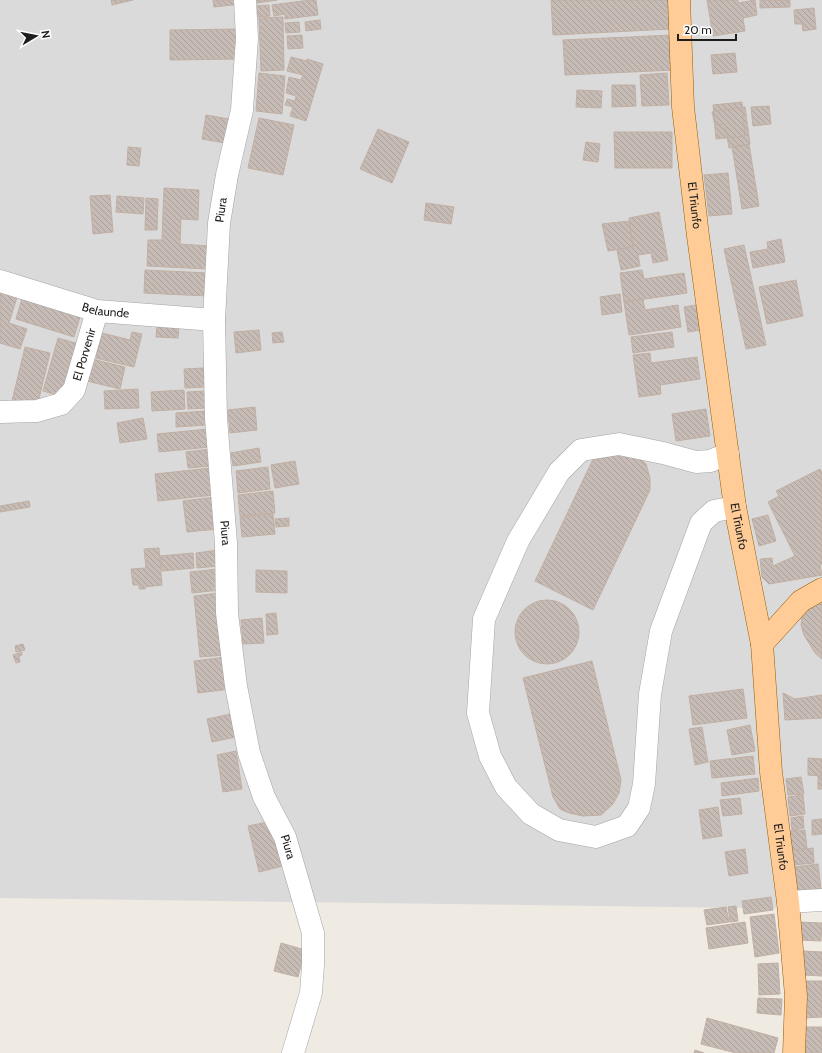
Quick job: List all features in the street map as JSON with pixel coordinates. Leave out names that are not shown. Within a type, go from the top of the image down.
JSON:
[{"type":"main road","name":"El Triunfo","points":[[680,0],[683,107],[698,236],[735,507],[762,644],[771,772],[788,902],[796,996],[794,1053]]},
{"type":"main road","points":[[762,644],[801,601],[822,589]]},
{"type":"street","name":"Piura","points":[[245,0],[247,38],[242,110],[227,175],[219,223],[214,320],[216,418],[226,544],[227,613],[236,686],[249,753],[264,796],[285,837],[313,934],[314,965],[311,993],[293,1053]]},
{"type":"street","name":"Belaunde","points":[[0,281],[97,311],[214,320]]},
{"type":"street","name":"El Porvenir","points":[[0,412],[37,411],[60,404],[65,400],[74,390],[97,311]]},
{"type":"street","points":[[728,454],[710,461],[696,462],[663,453],[619,444],[581,450],[559,472],[518,541],[484,619],[478,713],[490,756],[506,787],[531,814],[559,830],[596,837],[627,826],[639,808],[644,784],[650,694],[661,631],[701,523],[714,511],[735,507]]},
{"type":"street","points":[[788,902],[822,900]]},
{"type":"shaded area","points":[[0,0],[822,0],[822,909],[0,898]]},
{"type":"building","points":[[111,0],[133,0],[112,5]]},
{"type":"building","points":[[213,0],[242,0],[242,4],[214,7]]},
{"type":"building","points":[[257,0],[277,0],[257,3]]},
{"type":"building","points":[[316,0],[318,15],[285,19],[285,14],[274,16],[272,5]]},
{"type":"building","points":[[551,0],[670,0],[671,29],[553,35]]},
{"type":"building","points":[[707,0],[738,0],[738,3],[755,0],[757,15],[743,18],[745,31],[713,36]]},
{"type":"building","points":[[760,0],[790,0],[790,7],[760,8]]},
{"type":"building","points":[[269,5],[270,16],[257,17],[256,6]]},
{"type":"building","points":[[814,8],[816,29],[803,31],[802,24],[795,24],[794,10]]},
{"type":"building","points":[[283,17],[284,70],[261,71],[259,18]]},
{"type":"building","points":[[320,20],[321,29],[306,31],[305,22]]},
{"type":"building","points":[[299,22],[300,32],[286,33],[285,23]]},
{"type":"building","points":[[237,29],[238,59],[170,60],[170,30]]},
{"type":"building","points":[[302,35],[303,48],[288,49],[287,36]]},
{"type":"building","points":[[672,35],[674,70],[565,75],[563,40]]},
{"type":"building","points":[[735,53],[737,72],[713,74],[711,55]]},
{"type":"building","points":[[291,57],[307,61],[307,59],[323,64],[306,121],[290,116],[293,107],[285,105],[287,99],[295,101],[296,96],[286,93],[289,77],[301,80],[303,75],[287,71]]},
{"type":"building","points":[[259,73],[285,76],[282,114],[256,111]]},
{"type":"building","points":[[667,73],[669,105],[642,106],[640,75]]},
{"type":"building","points":[[612,85],[635,85],[636,106],[612,107]]},
{"type":"building","points":[[577,90],[602,91],[601,108],[576,107]]},
{"type":"building","points":[[742,102],[745,136],[716,139],[713,105]]},
{"type":"building","points":[[769,106],[771,124],[753,126],[751,107]]},
{"type":"building","points":[[745,107],[750,144],[729,148],[725,124],[715,125],[712,112]]},
{"type":"building","points":[[206,115],[229,119],[225,143],[202,139]]},
{"type":"building","points":[[259,118],[294,125],[283,175],[248,168]]},
{"type":"building","points":[[378,129],[409,142],[392,183],[360,169]]},
{"type":"building","points":[[614,132],[672,132],[672,168],[615,168]]},
{"type":"building","points":[[586,142],[600,144],[598,162],[583,160]]},
{"type":"building","points":[[749,144],[759,206],[742,209],[732,147]]},
{"type":"building","points":[[128,147],[141,148],[139,166],[127,165]]},
{"type":"building","points":[[728,173],[732,214],[709,216],[704,175]]},
{"type":"building","points":[[164,188],[199,190],[198,220],[181,219],[180,244],[209,246],[208,269],[147,266],[148,240],[162,240]]},
{"type":"building","points":[[110,195],[113,232],[93,234],[90,196]]},
{"type":"building","points":[[117,196],[144,198],[143,214],[116,212]]},
{"type":"building","points":[[146,198],[158,199],[157,230],[145,230]]},
{"type":"building","points":[[426,203],[454,207],[451,224],[424,220]]},
{"type":"building","points":[[659,212],[668,260],[653,263],[651,253],[638,255],[640,266],[621,270],[617,250],[633,247],[629,218]]},
{"type":"building","points":[[629,221],[633,247],[608,251],[602,224]]},
{"type":"building","points":[[781,239],[785,262],[753,268],[750,252],[768,249],[767,242]]},
{"type":"building","points":[[744,245],[766,345],[746,349],[724,249]]},
{"type":"building","points":[[145,270],[209,273],[208,296],[144,293]]},
{"type":"building","points":[[642,270],[644,279],[684,273],[687,293],[624,302],[620,273]]},
{"type":"building","points":[[796,280],[803,316],[767,324],[759,287]]},
{"type":"building","points":[[0,288],[18,294],[9,323],[27,329],[20,349],[0,343]]},
{"type":"building","points":[[24,292],[82,310],[74,337],[16,319]]},
{"type":"building","points":[[620,294],[622,312],[602,315],[600,297]]},
{"type":"building","points":[[643,299],[645,310],[678,305],[681,327],[629,335],[624,302]]},
{"type":"building","points":[[696,305],[700,330],[688,332],[684,307]]},
{"type":"building","points":[[157,325],[179,327],[178,338],[156,337]]},
{"type":"building","points":[[259,330],[261,350],[236,353],[234,332]]},
{"type":"building","points":[[132,332],[142,334],[134,367],[96,358],[102,333],[130,340]]},
{"type":"building","points":[[282,332],[284,342],[273,343],[272,333]]},
{"type":"building","points":[[672,332],[674,347],[633,353],[631,337]]},
{"type":"building","points":[[58,338],[79,344],[64,397],[43,391]]},
{"type":"building","points":[[25,347],[50,353],[37,407],[12,401]]},
{"type":"building","points":[[650,353],[651,363],[697,357],[700,379],[660,385],[661,394],[639,397],[633,355]]},
{"type":"building","points":[[92,359],[125,367],[120,389],[87,381]]},
{"type":"building","points":[[204,368],[205,387],[185,388],[184,369]]},
{"type":"building","points":[[138,389],[139,408],[105,409],[104,391]]},
{"type":"building","points":[[184,390],[185,409],[152,411],[151,392]]},
{"type":"building","points":[[205,391],[206,408],[188,409],[187,392]]},
{"type":"building","points":[[255,407],[257,430],[230,433],[228,410]]},
{"type":"building","points":[[706,409],[710,436],[676,441],[672,414]]},
{"type":"building","points":[[207,411],[207,425],[176,427],[176,413]]},
{"type":"building","points":[[143,418],[147,439],[120,443],[117,423]]},
{"type":"building","points":[[208,429],[210,447],[159,452],[157,434]]},
{"type":"building","points":[[259,448],[261,462],[233,466],[231,453]]},
{"type":"building","points":[[210,449],[212,466],[188,468],[186,452]]},
{"type":"building","points":[[627,449],[646,464],[650,478],[650,490],[593,610],[535,581],[594,457]]},
{"type":"building","points":[[295,461],[299,484],[275,488],[271,465]]},
{"type":"building","points":[[268,467],[270,489],[238,493],[236,471]]},
{"type":"building","points":[[211,468],[214,495],[158,501],[155,474]]},
{"type":"building","points":[[820,469],[822,473],[822,564],[820,565],[822,575],[769,584],[762,577],[760,559],[772,558],[773,566],[795,556],[768,502],[779,496],[776,491]]},
{"type":"building","points":[[273,491],[275,513],[240,516],[238,495]]},
{"type":"building","points":[[214,497],[218,529],[187,532],[183,501]]},
{"type":"building","points":[[29,501],[30,507],[0,512],[0,506]]},
{"type":"building","points":[[273,514],[275,534],[242,537],[240,517]]},
{"type":"building","points":[[768,515],[776,541],[759,546],[752,519]]},
{"type":"building","points":[[289,518],[289,526],[276,527],[275,519]]},
{"type":"building","points":[[159,548],[162,585],[139,589],[139,585],[133,585],[131,569],[146,568],[144,549]]},
{"type":"building","points":[[218,550],[219,566],[197,568],[196,553]]},
{"type":"building","points":[[193,553],[194,568],[162,571],[160,556]]},
{"type":"building","points":[[218,569],[220,590],[192,593],[190,572]]},
{"type":"building","points":[[256,570],[287,571],[287,593],[256,592]]},
{"type":"building","points":[[219,593],[225,655],[200,657],[194,596]]},
{"type":"building","points":[[822,598],[822,659],[815,653],[804,635],[801,625],[802,616],[807,606]]},
{"type":"building","points":[[547,600],[559,603],[570,609],[576,620],[579,632],[576,644],[570,655],[559,661],[547,664],[535,661],[524,655],[518,644],[515,632],[518,620],[524,609],[535,603]]},
{"type":"building","points":[[276,613],[278,634],[267,635],[266,614]]},
{"type":"building","points":[[262,618],[264,643],[243,644],[241,620]]},
{"type":"building","points":[[23,644],[25,650],[16,652],[15,646]]},
{"type":"building","points":[[22,652],[22,655],[19,656],[20,662],[16,663],[13,655]]},
{"type":"building","points":[[226,657],[230,689],[198,693],[194,661]]},
{"type":"building","points":[[592,661],[621,780],[619,793],[613,804],[601,815],[583,816],[569,813],[560,809],[553,797],[523,678]]},
{"type":"building","points":[[743,689],[747,718],[693,725],[689,696]]},
{"type":"building","points":[[783,693],[795,699],[822,695],[822,718],[785,720]]},
{"type":"building","points":[[231,714],[236,737],[212,742],[207,719]]},
{"type":"building","points":[[750,725],[755,751],[732,755],[727,730]]},
{"type":"building","points":[[702,727],[708,762],[695,765],[689,729]]},
{"type":"building","points":[[236,751],[242,789],[223,792],[217,755]]},
{"type":"building","points":[[753,756],[755,774],[712,778],[710,761]]},
{"type":"building","points":[[808,758],[822,759],[822,776],[808,775]]},
{"type":"building","points":[[818,776],[822,776],[822,789],[818,789]]},
{"type":"building","points":[[801,777],[804,794],[788,795],[786,779]]},
{"type":"building","points":[[758,778],[759,791],[722,796],[721,783]]},
{"type":"building","points":[[803,795],[805,814],[790,816],[788,797]]},
{"type":"building","points":[[740,798],[742,814],[723,816],[720,800]]},
{"type":"building","points":[[718,807],[722,836],[703,839],[699,810]]},
{"type":"building","points":[[803,816],[804,828],[792,830],[791,818]]},
{"type":"building","points":[[822,819],[822,834],[812,835],[812,820]]},
{"type":"building","points":[[272,821],[283,866],[259,872],[248,826]]},
{"type":"building","points":[[805,830],[807,848],[792,850],[790,831]]},
{"type":"building","points":[[813,848],[814,863],[793,865],[791,851]]},
{"type":"building","points":[[745,849],[748,873],[729,876],[725,852]]},
{"type":"building","points":[[818,864],[821,889],[797,892],[794,867]]},
{"type":"building","points":[[771,897],[773,910],[744,914],[742,901]]},
{"type":"building","points":[[736,906],[738,921],[730,922],[728,907]]},
{"type":"building","points":[[726,907],[729,922],[707,925],[704,910]]},
{"type":"building","points":[[774,914],[779,953],[755,957],[750,917]]},
{"type":"building","points":[[745,922],[748,943],[709,949],[706,928]]},
{"type":"building","points":[[799,922],[822,923],[821,941],[798,940]]},
{"type":"building","points":[[281,943],[305,950],[298,977],[274,971]]},
{"type":"building","points":[[804,951],[822,952],[822,976],[803,975]]},
{"type":"building","points":[[778,963],[780,994],[759,995],[758,964]]},
{"type":"building","points":[[803,981],[822,981],[822,1017],[804,1018]]},
{"type":"building","points":[[758,998],[782,999],[781,1015],[757,1013]]},
{"type":"building","points":[[707,1018],[778,1038],[774,1053],[736,1053],[701,1044]]},
{"type":"building","points":[[805,1027],[822,1027],[822,1053],[804,1053]]},
{"type":"building","points":[[695,1050],[704,1053],[694,1053]]}]
